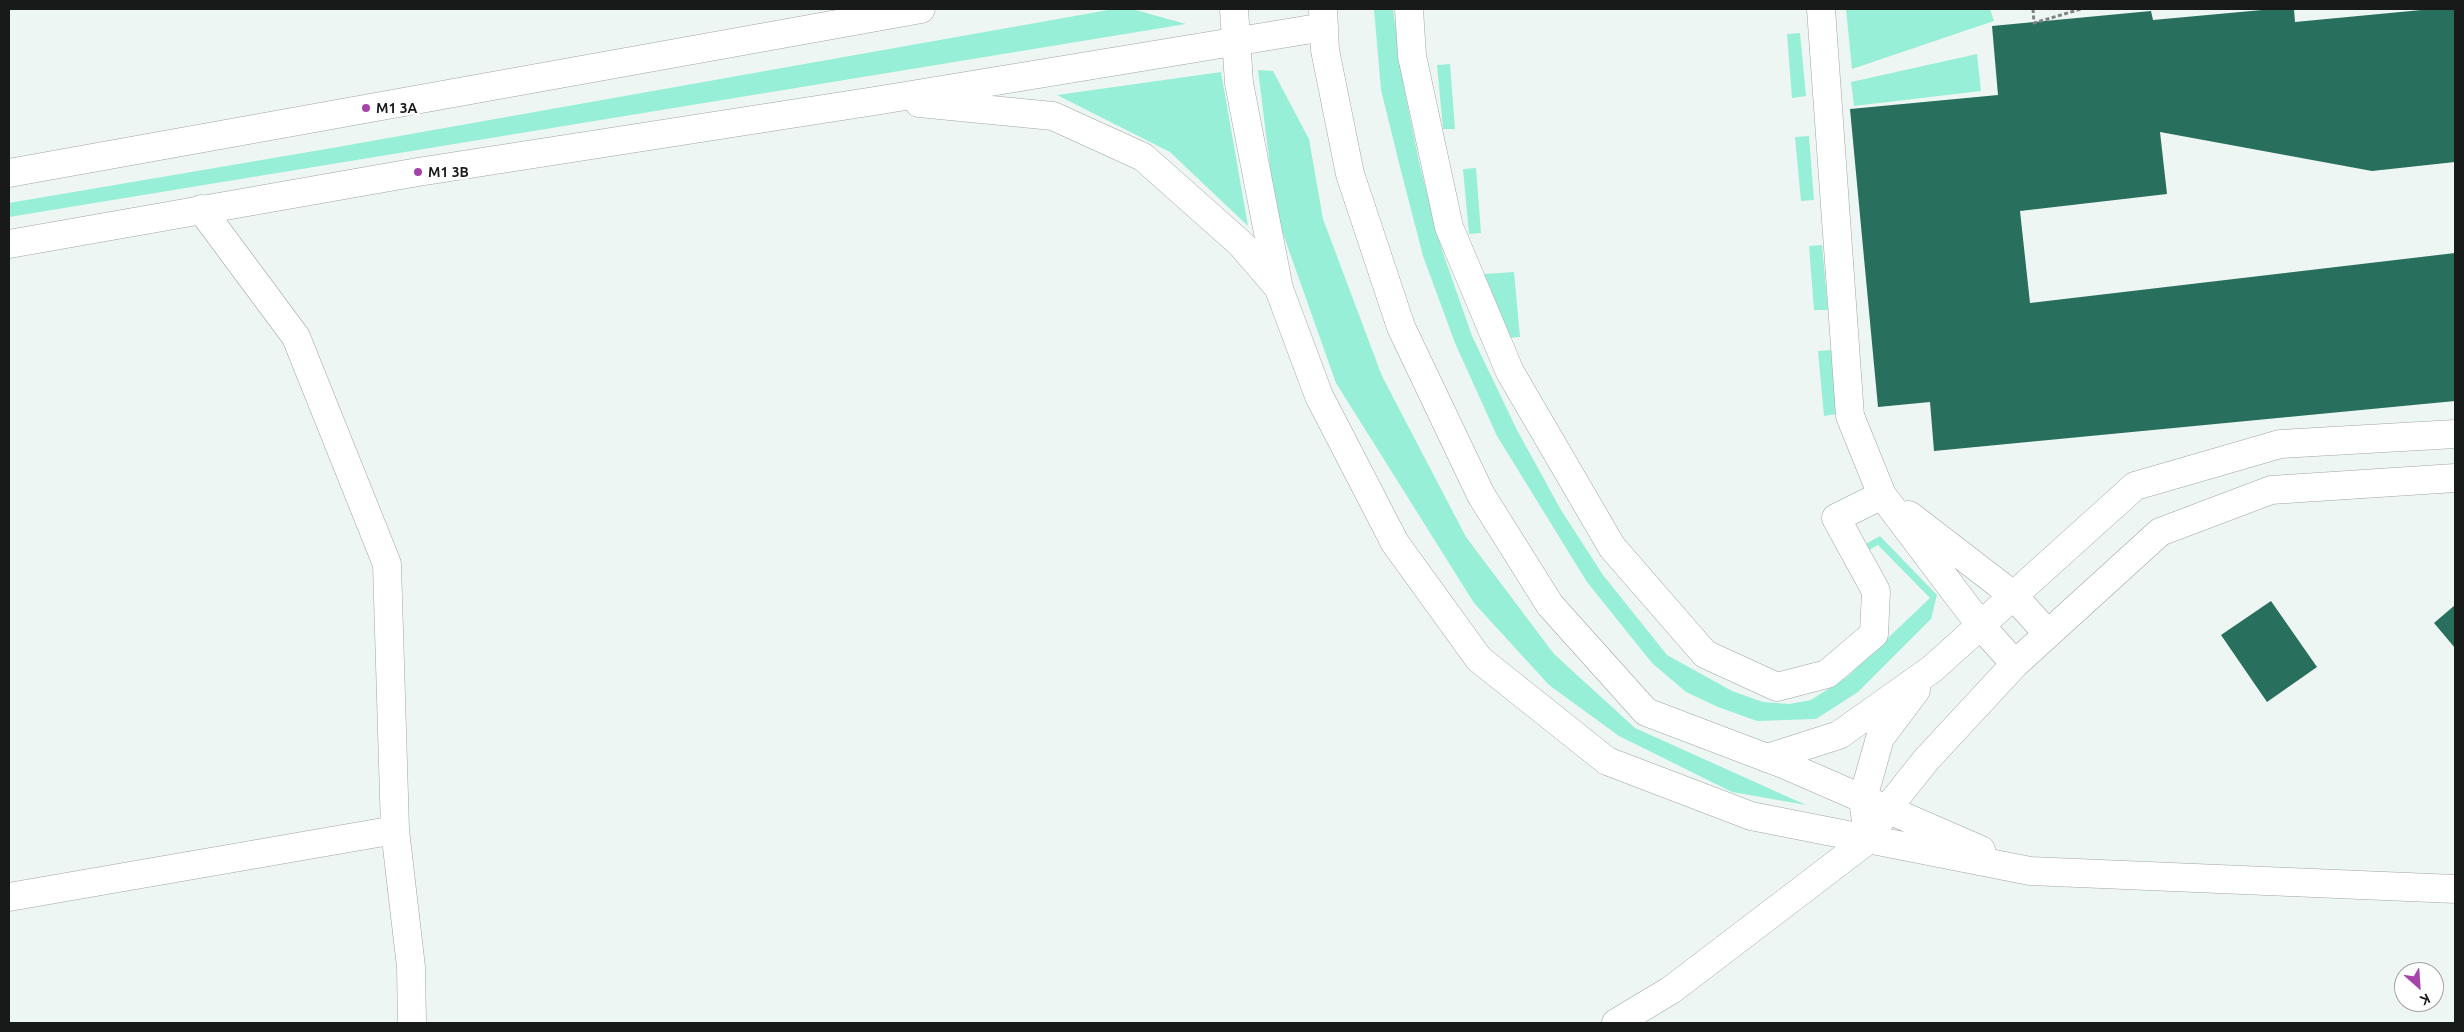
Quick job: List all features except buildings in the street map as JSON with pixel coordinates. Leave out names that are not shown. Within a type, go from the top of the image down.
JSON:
[{"type":"main road","points":[[9,172],[921,9]]},
{"type":"main road","points":[[1234,9],[1239,83],[1279,289],[1319,396],[1395,543],[1479,659],[1606,761],[1751,816],[2030,871],[2455,888]]},
{"type":"main road","points":[[1409,9],[1412,56],[1450,227],[1510,372],[1612,547],[1705,654],[1777,687],[1827,674],[1874,634],[1876,591],[1836,518],[1882,495]]},
{"type":"main road","points":[[1821,9],[1850,416],[1882,495],[1981,626],[2015,664]]},
{"type":"main road","points":[[9,244],[418,172],[881,100],[1236,41],[1324,18],[1325,50],[1350,174],[1401,327],[1481,495],[1550,605],[1646,712],[1767,758],[2030,871]]},
{"type":"main road","points":[[881,100],[1053,116],[1143,157],[1241,244],[1279,289]]},
{"type":"main road","points":[[201,210],[296,337],[387,564],[395,830],[411,967],[412,1023]]},
{"type":"main road","points":[[1767,758],[1839,735],[1932,669],[2135,486],[2280,444],[2455,434]]},
{"type":"main road","points":[[1875,804],[1926,760],[2015,664],[2160,532],[2271,490],[2455,478]]},
{"type":"main road","points":[[1882,495],[2013,595],[2048,633]]},
{"type":"main road","points":[[1616,1023],[1671,990],[1869,839],[1875,804],[1880,738],[1932,669]]},
{"type":"main road","points":[[9,897],[395,830]]},
{"type":"path","points":[[2033,9],[2034,23],[2081,9]]},
{"type":"green space","points":[[1114,9],[1132,9],[1186,24],[9,217],[9,203],[332,148]]},
{"type":"green space","points":[[1374,9],[1393,9],[1404,88],[1420,166],[1442,250],[1472,336],[1517,430],[1561,510],[1603,575],[1667,655],[1732,691],[1763,702],[1789,704],[1811,700],[1847,677],[1930,598],[1878,545],[1869,550],[1864,545],[1880,536],[1937,595],[1931,619],[1858,692],[1816,719],[1757,721],[1718,707],[1686,692],[1652,663],[1587,582],[1497,436],[1455,343],[1423,256],[1381,90]]},
{"type":"green space","points":[[1846,9],[1990,9],[1994,21],[1852,69]]},
{"type":"green space","points":[[1800,33],[1806,96],[1792,98],[1787,34]]},
{"type":"green space","points":[[1977,54],[1981,91],[1854,106],[1851,82]]},
{"type":"green space","points":[[1450,64],[1455,129],[1443,129],[1437,65]]},
{"type":"green space","points":[[1258,70],[1273,71],[1309,139],[1323,219],[1382,376],[1466,537],[1554,654],[1635,728],[1806,805],[1732,792],[1619,736],[1549,685],[1474,603],[1336,383],[1276,214]]},
{"type":"green space","points":[[1221,72],[1248,226],[1170,152],[1057,95]]},
{"type":"green space","points":[[1809,136],[1814,200],[1801,201],[1795,137]]},
{"type":"green space","points":[[1476,168],[1481,233],[1469,234],[1463,169]]},
{"type":"green space","points":[[1822,245],[1828,310],[1814,310],[1809,246]]},
{"type":"green space","points":[[1514,272],[1520,337],[1507,338],[1484,274]]},
{"type":"green space","points":[[1831,350],[1837,414],[1824,416],[1818,351]]},
{"type":"place","name":"M1 3A","points":[[366,108]]},
{"type":"place","name":"M1 3B","points":[[418,172]]}]
